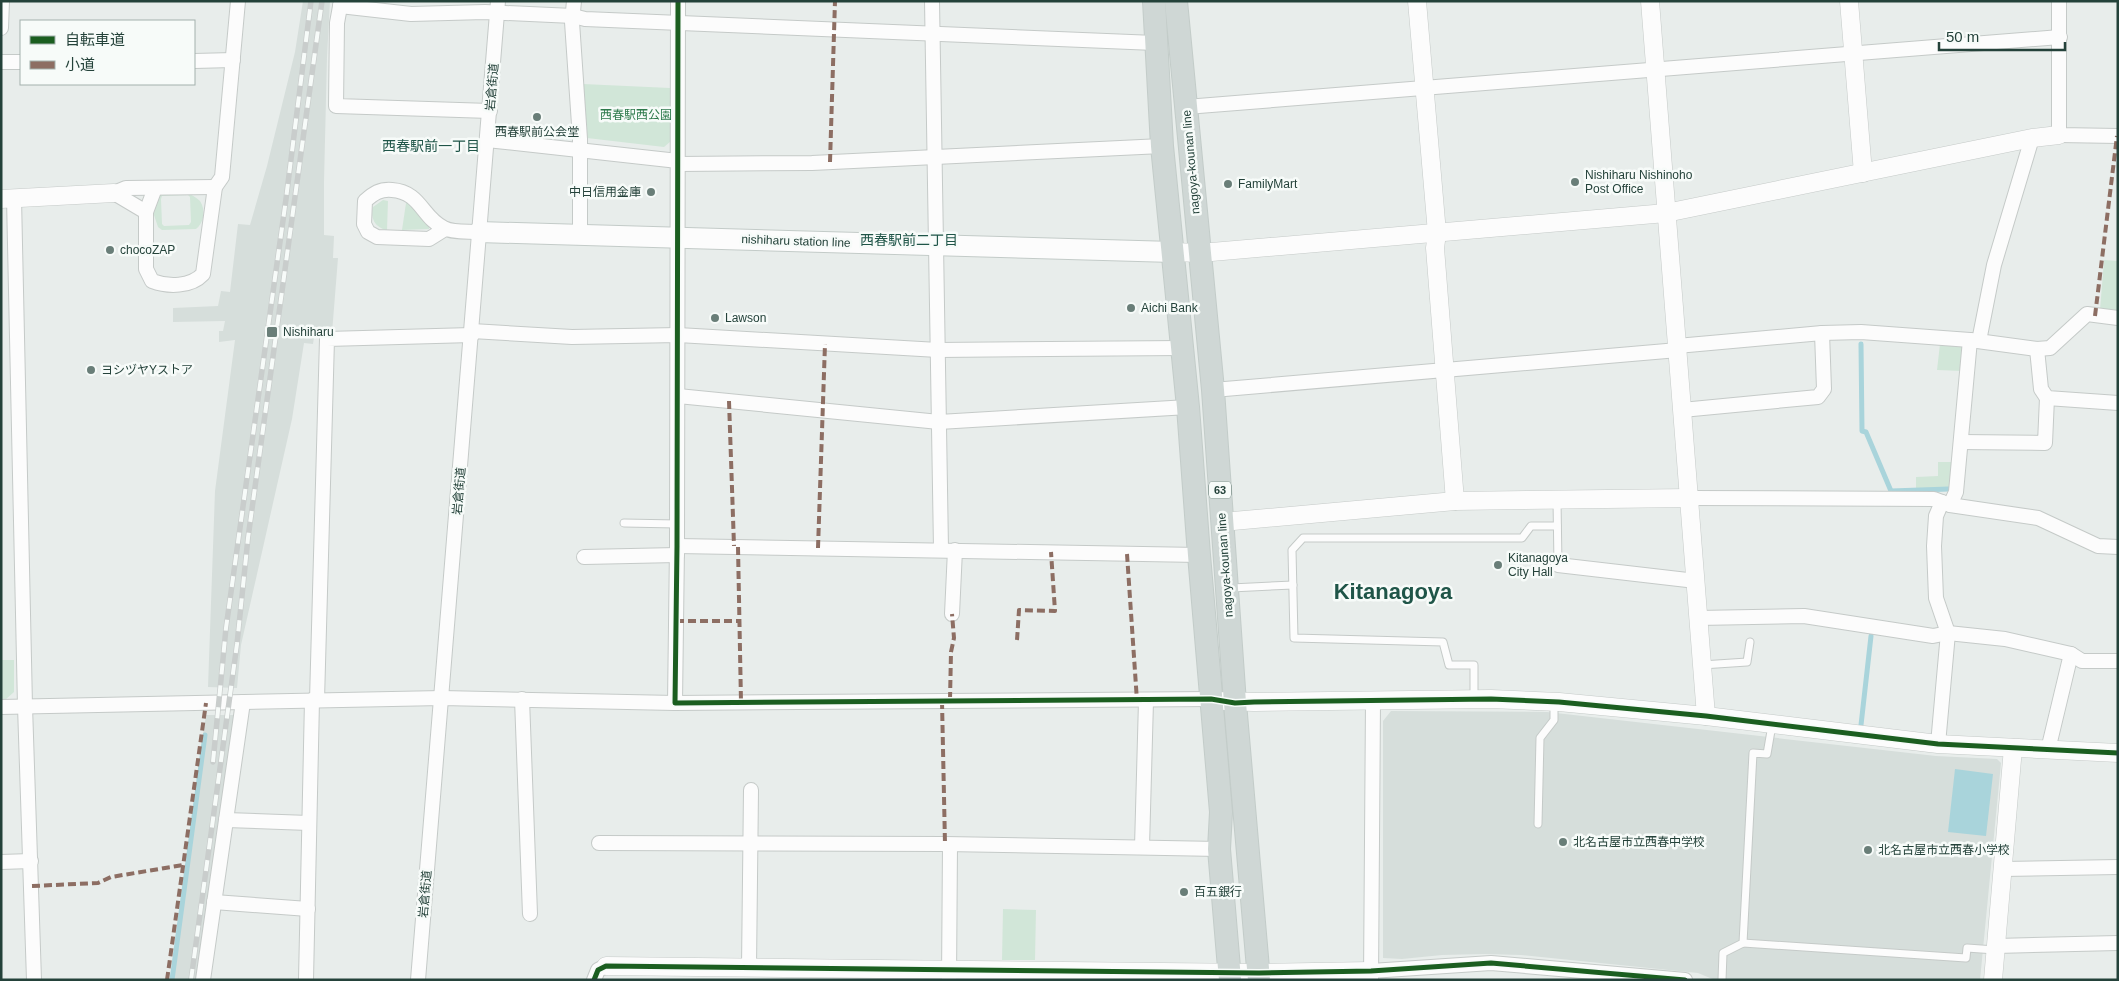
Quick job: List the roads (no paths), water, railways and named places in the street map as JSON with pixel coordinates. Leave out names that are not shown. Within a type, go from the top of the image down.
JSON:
[{"type":"main road","name":"nagoya-kounan line","points":[[1154,1],[1162,146],[1188,407],[1211,699],[1222,812],[1219,849],[1229,976]]},
{"type":"main road","name":"nagoya-kounan line","points":[[1176,1],[1213,390],[1235,702],[1259,976]]},
{"type":"main road","name":"nishiharu station line","points":[[479,232],[1173,252]]},
{"type":"street","points":[[1,28],[2,1]]},
{"type":"street","points":[[155,188],[146,212],[146,269],[152,281],[163,285],[196,282],[203,274],[215,187],[222,178],[238,1]]},
{"type":"street","points":[[574,1],[580,235]]},
{"type":"street","points":[[675,703],[678,396],[678,1]]},
{"type":"street","points":[[932,1],[938,422],[952,614]]},
{"type":"street","points":[[1417,1],[1437,234],[1435,248],[1455,501]]},
{"type":"street","points":[[1650,1],[1706,716]]},
{"type":"street","points":[[1850,1],[1863,173]]},
{"type":"street","points":[[2059,1],[2059,135]]},
{"type":"street","points":[[490,111],[336,106],[337,23],[340,4],[411,14],[498,7],[585,19],[1155,43]]},
{"type":"street","name":"岩倉街道","points":[[418,980],[498,7]]},
{"type":"street","points":[[1186,107],[2060,37]]},
{"type":"street","points":[[195,61],[233,60]]},
{"type":"street","points":[[1,62],[20,62]]},
{"type":"street","points":[[1173,252],[1200,252],[1437,234],[1666,214],[2032,138],[2059,135],[2118,136]]},
{"type":"street","points":[[1938,744],[1948,633],[1936,598],[1934,546],[1936,516],[1956,492],[1974,341],[1994,264],[2032,138]]},
{"type":"street","points":[[487,140],[678,162],[812,164],[1162,146]]},
{"type":"street","points":[[34,980],[8,199],[114,193],[126,188],[215,187]]},
{"type":"street","points":[[444,229],[428,239],[377,237],[368,232],[364,224],[365,201],[373,193],[383,190],[398,191],[413,197],[431,218],[444,229],[479,232]]},
{"type":"street","points":[[114,193],[146,212]]},
{"type":"street","points":[[1213,390],[1678,348],[1822,333],[1861,332],[1974,341],[2037,349],[2050,348],[2087,314],[2118,318]]},
{"type":"street","points":[[306,980],[327,339],[472,333],[572,337],[678,335],[938,350],[1182,348]]},
{"type":"street","points":[[1682,410],[1818,397],[1824,388],[1822,333]]},
{"type":"street","points":[[1961,442],[2045,443],[2047,398],[2041,389],[2037,349]]},
{"type":"street","points":[[678,396],[938,422],[1188,407]]},
{"type":"street","points":[[2047,398],[2118,403]]},
{"type":"street","points":[[1222,522],[1455,501],[1689,498],[1934,499],[1946,504],[2038,518],[2098,546],[2118,547]]},
{"type":"street","points":[[584,557],[677,550],[948,550],[1199,555]]},
{"type":"street","points":[[1558,565],[1696,581]]},
{"type":"street","points":[[1698,618],[1804,616],[1933,636],[1948,633],[2004,639],[2071,654],[2082,661],[2118,661]]},
{"type":"street","points":[[2048,750],[2071,654]]},
{"type":"street","points":[[1,707],[442,698],[675,703],[1146,701],[1211,699],[1235,702],[1474,700],[1554,702],[1706,716],[1938,744],[2118,752]]},
{"type":"street","points":[[522,699],[530,914]]},
{"type":"street","points":[[1142,847],[1146,701]]},
{"type":"street","points":[[1370,975],[1372,701]]},
{"type":"street","points":[[204,980],[243,702]]},
{"type":"street","points":[[1993,980],[2013,748]]},
{"type":"street","points":[[749,967],[751,790]]},
{"type":"street","points":[[226,820],[310,823]]},
{"type":"street","points":[[599,843],[1219,849]]},
{"type":"street","points":[[949,975],[950,845]]},
{"type":"street","points":[[1,862],[31,861]]},
{"type":"street","points":[[2002,870],[2118,867]]},
{"type":"street","points":[[214,902],[308,909]]},
{"type":"street","points":[[1996,948],[2118,943]]},
{"type":"street","points":[[594,980],[598,970],[606,966],[749,967],[949,975],[1259,976],[1370,975],[1491,963],[1568,974],[1685,980]]},
{"type":"lane","points":[[1557,499],[1558,565]]},
{"type":"lane","points":[[624,523],[677,524]]},
{"type":"lane","points":[[1474,700],[1474,665],[1449,665],[1443,642],[1294,638],[1292,550],[1303,538],[1522,538],[1531,526],[1557,526]]},
{"type":"lane","points":[[1227,589],[1293,585]]},
{"type":"lane","points":[[1702,665],[1747,662],[1750,642]]},
{"type":"lane","points":[[1538,824],[1540,738],[1554,720],[1554,702]]},
{"type":"lane","points":[[1743,942],[1753,753],[1767,754],[1772,724]]},
{"type":"lane","points":[[1722,980],[1723,953],[1743,942],[1966,958],[1967,948],[1996,948]]},
{"type":"water","points":[[1955,769],[1993,774],[1986,836],[1948,832]]},
{"type":"waterway","points":[[1861,344],[1862,431],[1866,432],[1891,491],[1949,489]]},
{"type":"waterway","points":[[1861,725],[1871,636]]},
{"type":"waterway","points":[[172,980],[205,735]]},
{"type":"railway","points":[[213,762],[226,628],[286,199],[311,1]]},
{"type":"railway","points":[[191,980],[237,644],[248,538],[322,1]]},
{"type":"place","name":"西春駅前公会堂","points":[[537,117]]},
{"type":"place","name":"Nishiharu Nishinoho Post Office","points":[[1575,182]]},
{"type":"place","name":"FamilyMart","points":[[1228,184]]},
{"type":"place","name":"中日信用金庫","points":[[651,192]]},
{"type":"place","name":"chocoZAP","points":[[110,250]]},
{"type":"place","name":"Aichi Bank","points":[[1131,308]]},
{"type":"place","name":"Lawson","points":[[715,318]]},
{"type":"place","name":"Nishiharu","points":[[272,332]]},
{"type":"place","name":"ヨシヅヤYストア","points":[[91,370]]},
{"type":"place","name":"Kitanagoya City Hall","points":[[1498,565]]},
{"type":"place","name":"北名古屋市立西春中学校","points":[[1563,842]]},
{"type":"place","name":"北名古屋市立西春小学校","points":[[1868,850]]},
{"type":"place","name":"百五銀行","points":[[1184,892]]},
{"type":"district","name":"西春駅前一丁目","points":[[431,146]]},
{"type":"district","name":"西春駅前二丁目","points":[[909,240]]},
{"type":"district","name":"Kitanagoya","points":[[1393,591]]},
{"type":"park label","name":"西春駅西公園","points":[[636,115]]}]
